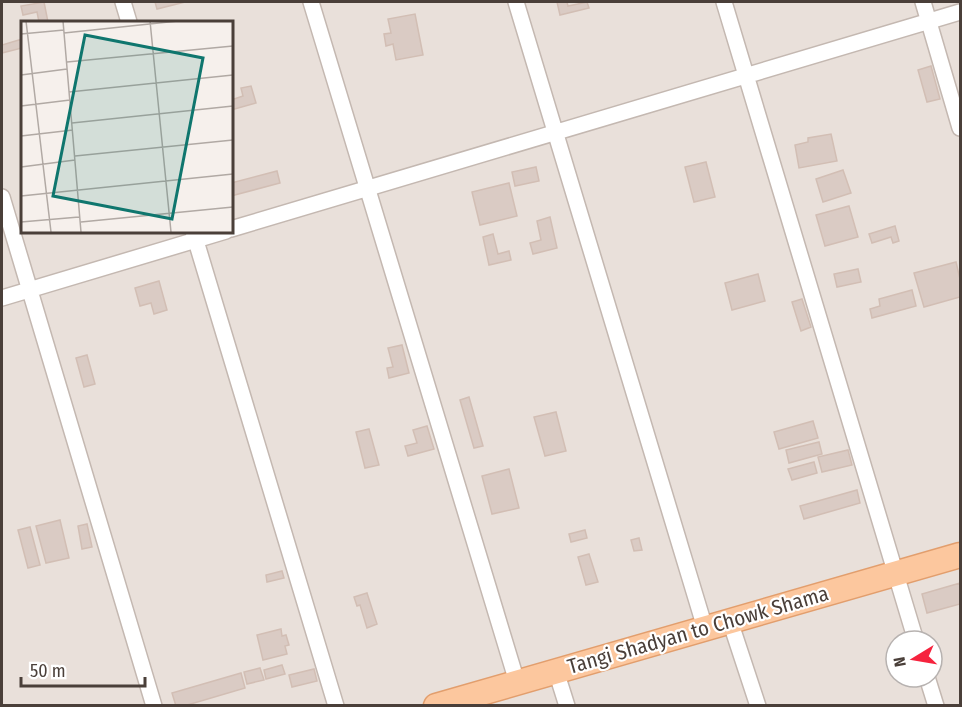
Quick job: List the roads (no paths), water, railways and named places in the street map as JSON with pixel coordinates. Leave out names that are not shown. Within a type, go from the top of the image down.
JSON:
[{"type":"main road","name":"Tangi Shadyan to Chowk Shama","points":[[436,705],[960,555]]},
{"type":"street","points":[[123,2],[129,21]]},
{"type":"street","points":[[311,2],[517,682]]},
{"type":"street","points":[[516,2],[705,628]]},
{"type":"street","points":[[724,2],[912,629]]},
{"type":"street","points":[[923,2],[960,128]]},
{"type":"street","points":[[232,230],[960,12]]},
{"type":"street","points":[[2,197],[154,705]]},
{"type":"street","points":[[2,298],[194,236],[220,232]]},
{"type":"street","points":[[194,236],[336,705]]},
{"type":"street","points":[[730,621],[758,705]]},
{"type":"street","points":[[556,671],[567,705]]},
{"type":"street","points":[[931,689],[936,705]]}]
